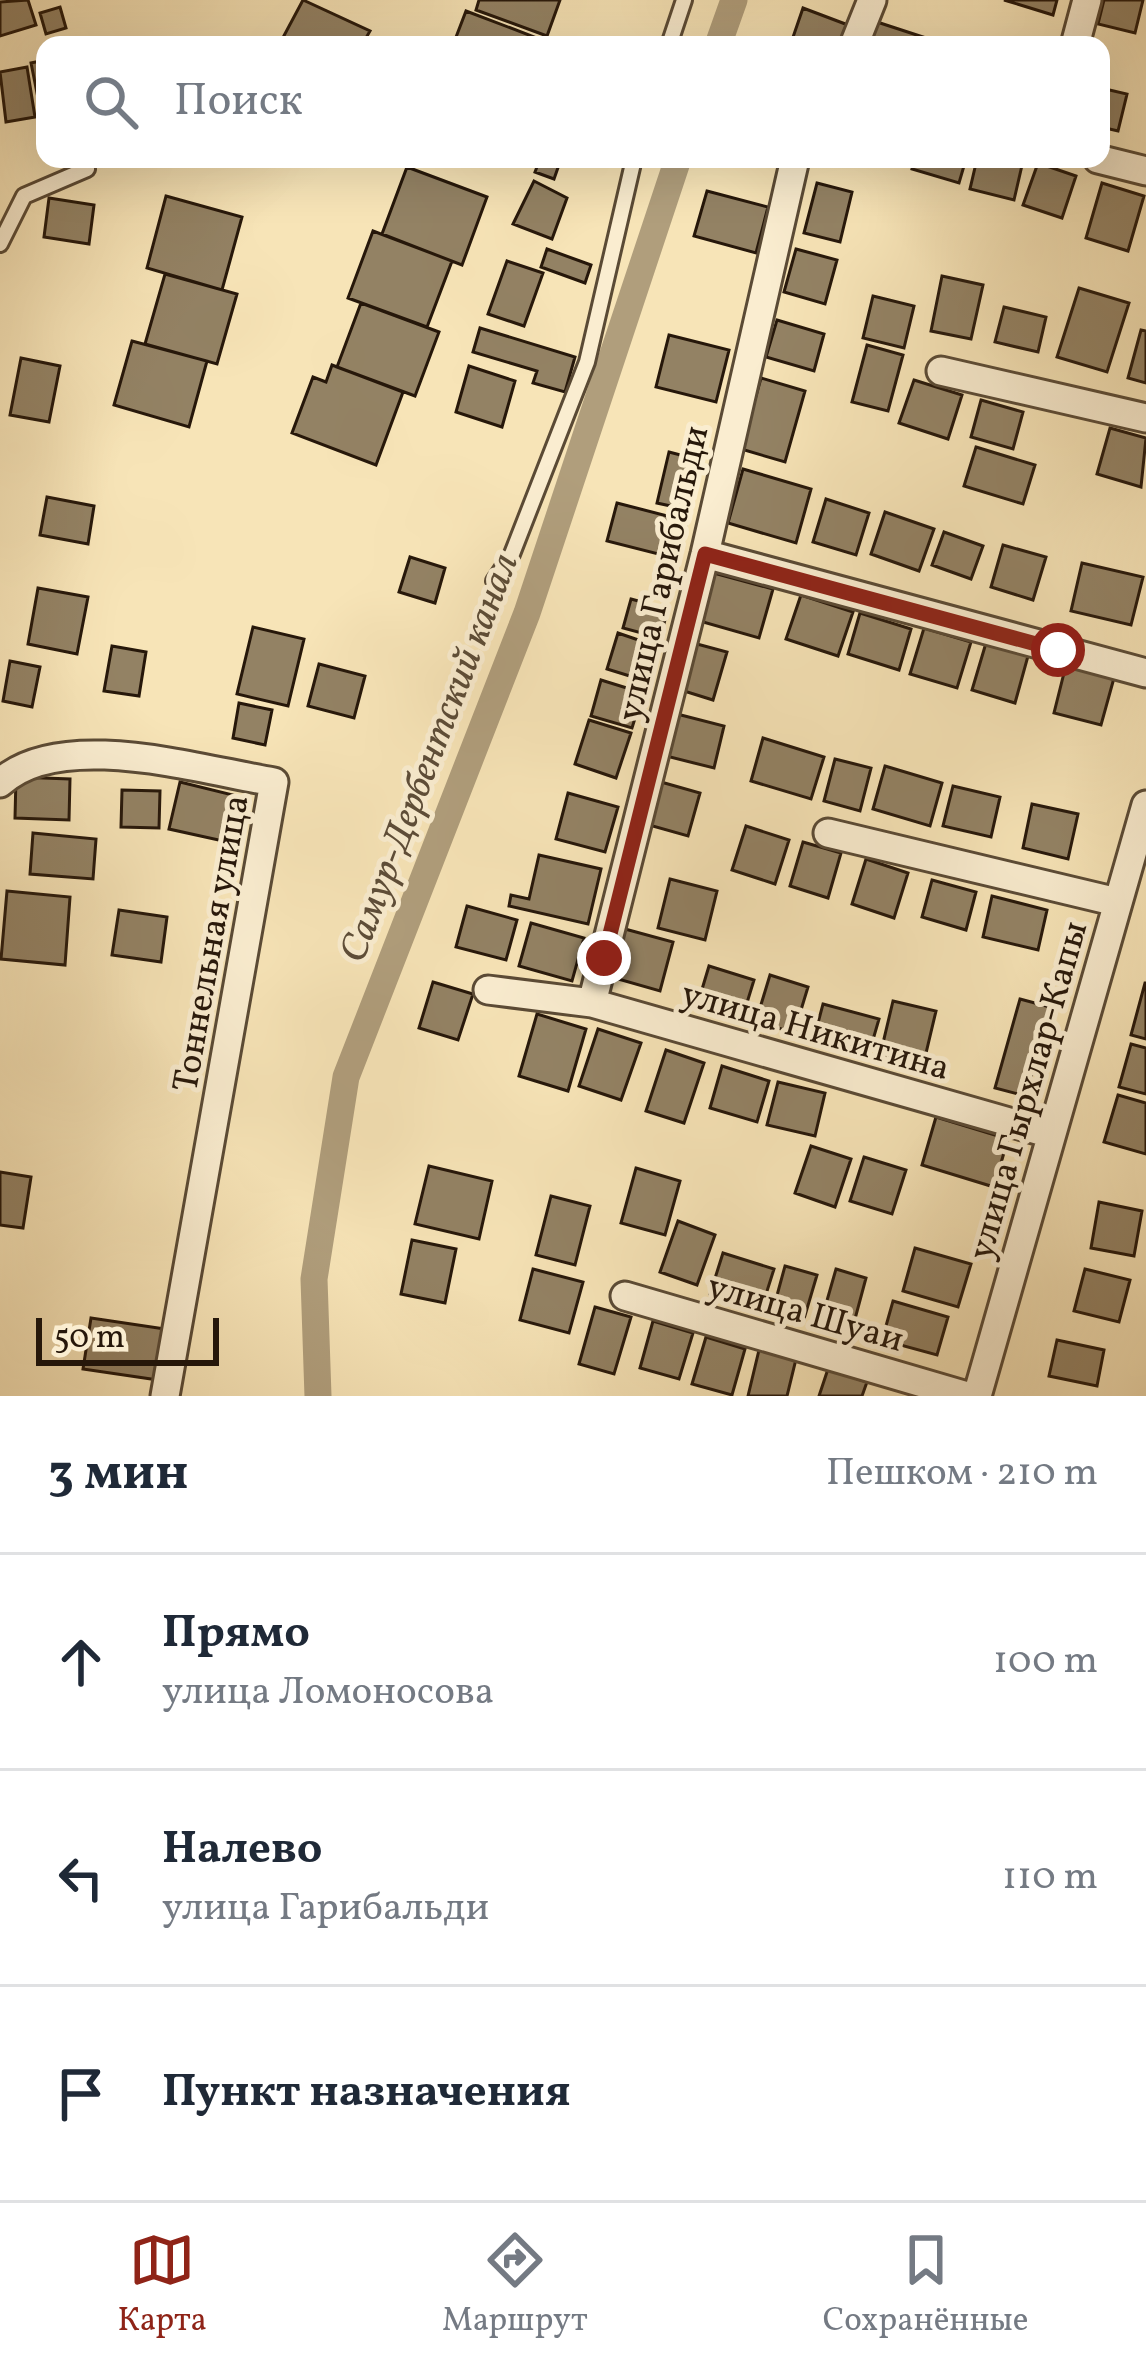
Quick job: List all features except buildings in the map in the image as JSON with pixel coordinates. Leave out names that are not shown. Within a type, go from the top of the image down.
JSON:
[{"type":"street","points":[[858,36],[872,0]]},
{"type":"street","points":[[1077,36],[1087,0]]},
{"type":"street","points":[[1110,162],[1146,172]]},
{"type":"street","name":"улица Гарибальди","points":[[592,1003],[705,554],[793,168]]},
{"type":"street","points":[[941,371],[1146,418]]},
{"type":"street","points":[[705,554],[1146,673]]},
{"type":"street","name":"Тоннельная улица","points":[[0,783],[15,769],[93,752],[274,782],[165,1396]]},
{"type":"street","name":"улица Гырхлар-Капы","points":[[977,1396],[1146,805]]},
{"type":"street","points":[[828,833],[1117,902]]},
{"type":"street","name":"улица Никитина","points":[[488,990],[592,1003],[1051,1134]]},
{"type":"street","name":"улица Шуаи","points":[[625,1296],[967,1396]]},
{"type":"lane","points":[[672,36],[683,0]]},
{"type":"lane","points":[[494,581],[512,554],[587,362],[632,168]]},
{"type":"lane","points":[[0,244],[24,196],[87,169]]},
{"type":"waterway","name":"Самур-Дербентский канал","points":[[721,36],[734,0]]},
{"type":"waterway","name":"Самур-Дербентский канал","points":[[318,1396],[314,1279],[346,1077],[527,613],[675,168]]},
{"type":"route","points":[[604,958],[705,554],[1058,650]]}]
